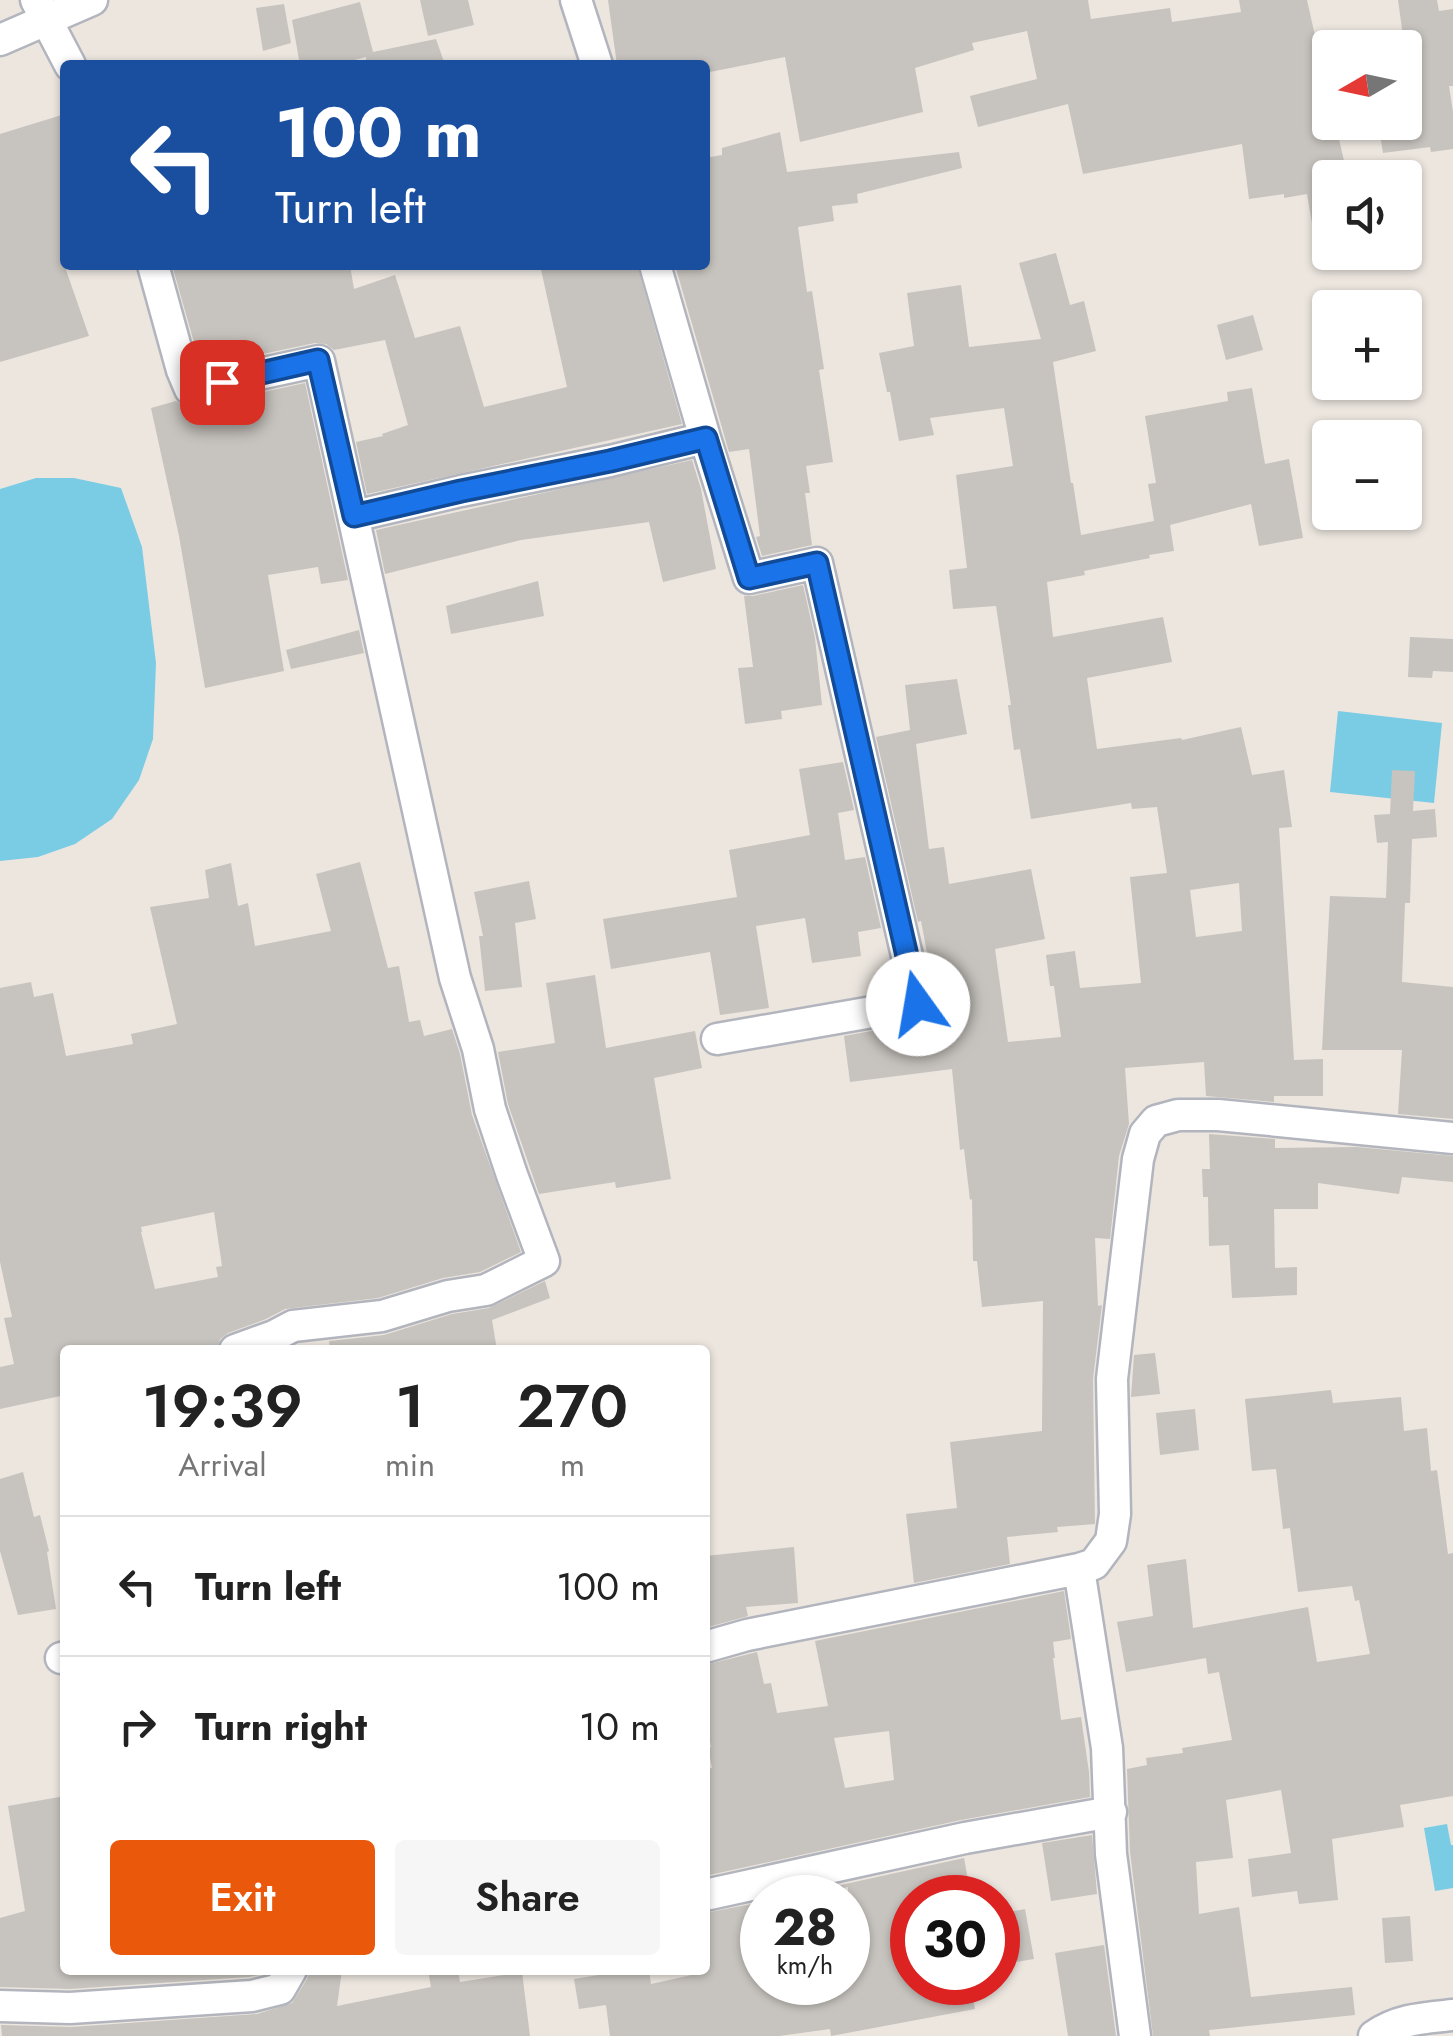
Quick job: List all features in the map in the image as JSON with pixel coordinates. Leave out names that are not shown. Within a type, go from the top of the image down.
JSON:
[{"type":"street","points":[[0,40],[41,10],[92,0]]},
{"type":"street","points":[[576,0],[594,60]]},
{"type":"street","points":[[41,10],[67,60]]},
{"type":"street","points":[[154,270],[190,389],[318,360],[455,978],[478,1049],[490,1109],[544,1260],[486,1290],[448,1296],[382,1316],[294,1326],[249,1345]]},
{"type":"street","points":[[656,270],[749,578],[817,563],[918,1004],[717,1039]]},
{"type":"street","points":[[354,516],[706,438]]},
{"type":"street","points":[[710,1646],[1094,1564],[1111,1541],[1115,1514],[1112,1379],[1138,1159],[1145,1134],[1156,1121],[1178,1115],[1218,1116],[1453,1138]]},
{"type":"street","points":[[1080,1569],[1107,1748],[1111,1854],[1135,2036]]},
{"type":"street","points":[[710,1894],[965,1838],[1111,1812]]},
{"type":"street","points":[[0,2006],[70,2008],[252,1996],[280,1989],[287,1975]]},
{"type":"street","points":[[1374,2036],[1388,2026],[1411,2019],[1453,2015]]},
{"type":"water","points":[[36,478],[74,478],[121,488],[142,547],[156,663],[153,739],[139,780],[112,819],[75,844],[38,857],[0,861],[0,489]]},
{"type":"water","points":[[1338,711],[1442,723],[1434,803],[1330,792]]},
{"type":"water","points":[[1447,1824],[1453,1845],[1453,1888],[1435,1891],[1424,1828]]},
{"type":"building","points":[[420,0],[468,0],[474,25],[428,36]]},
{"type":"building","points":[[608,0],[1088,0],[1091,19],[1170,8],[1172,22],[1241,12],[1239,0],[1307,0],[1313,30],[1312,140],[1339,140],[1344,160],[1312,160],[1312,223],[1307,194],[1249,199],[1242,144],[1083,174],[1068,104],[978,127],[970,96],[1037,79],[1027,31],[972,43],[974,50],[915,68],[923,112],[800,142],[785,57],[710,72],[710,60],[616,60]]},
{"type":"building","points":[[1398,0],[1437,0],[1439,11],[1453,9],[1453,86],[1449,86],[1453,149],[1431,152],[1430,147],[1383,153],[1381,140],[1422,140],[1422,30],[1402,30]]},
{"type":"building","points":[[360,2],[373,52],[436,39],[443,60],[366,57],[299,60],[292,20]]},
{"type":"building","points":[[284,4],[291,43],[263,51],[256,8]]},
{"type":"building","points":[[60,116],[60,270],[66,270],[89,336],[0,362],[0,134]]},
{"type":"building","points":[[780,132],[787,172],[959,152],[962,168],[857,194],[858,203],[832,206],[834,221],[798,227],[824,369],[819,370],[833,462],[806,466],[810,493],[805,493],[812,545],[762,556],[756,537],[760,536],[749,449],[729,452],[676,270],[710,270],[710,157],[722,155],[722,148]]},
{"type":"building","points":[[1056,253],[1070,305],[1084,301],[1096,351],[1053,362],[1081,535],[1154,521],[1148,484],[1156,483],[1145,416],[1228,401],[1227,392],[1252,388],[1265,464],[1289,459],[1303,538],[1259,546],[1251,504],[1170,525],[1174,551],[1047,582],[1053,637],[1163,617],[1172,662],[1087,678],[1097,749],[1182,740],[1241,727],[1252,775],[1284,770],[1292,827],[1279,828],[1294,1060],[1323,1059],[1323,1096],[1274,1096],[1274,1102],[1206,1096],[1204,1062],[1125,1068],[1129,1124],[1119,1156],[1110,1239],[1095,1238],[1098,1306],[1102,1305],[1093,1379],[1095,1524],[1007,1537],[1010,1564],[914,1583],[906,1514],[957,1508],[950,1442],[1042,1431],[1043,1301],[982,1307],[977,1261],[973,1261],[972,1199],[964,1149],[960,1150],[952,1069],[850,1082],[844,1036],[921,1022],[936,1009],[921,921],[918,922],[876,737],[910,730],[905,685],[957,679],[967,734],[916,744],[929,849],[944,847],[949,884],[1031,869],[1045,939],[995,949],[1008,1042],[1061,1037],[1046,955],[1075,951],[1080,988],[1141,983],[1130,877],[1167,873],[1157,807],[1132,809],[1131,803],[1031,819],[1020,749],[1014,750],[996,606],[953,609],[949,570],[967,568],[956,475],[1013,466],[1004,408],[930,418],[934,435],[899,441],[887,392],[879,353],[914,346],[907,293],[961,285],[969,347],[1041,339],[1019,263]],"holes":[[[1239,883],[1242,931],[1196,937],[1190,890]]]},
{"type":"building","points":[[173,270],[351,270],[354,289],[395,275],[415,338],[460,326],[484,407],[567,387],[541,270],[638,270],[682,424],[367,494],[356,442],[408,425],[385,340],[334,350],[315,343],[201,367]]},
{"type":"building","points":[[1253,315],[1263,350],[1226,360],[1217,325]]},
{"type":"building","points":[[305,383],[348,580],[321,584],[318,567],[268,575],[284,671],[205,688],[179,536],[151,408],[176,401],[194,407]]},
{"type":"building","points":[[692,460],[716,569],[663,582],[649,522],[521,540],[385,574],[376,530]]},
{"type":"building","points":[[538,581],[544,616],[451,634],[446,606]]},
{"type":"building","points":[[803,585],[815,638],[822,705],[781,711],[782,719],[745,724],[738,668],[753,667],[744,596]]},
{"type":"building","points":[[359,630],[364,653],[291,669],[286,650]]},
{"type":"building","points":[[1410,637],[1453,639],[1453,672],[1433,671],[1432,678],[1408,677]]},
{"type":"building","points":[[843,762],[854,810],[838,813],[845,860],[865,857],[881,928],[858,932],[861,956],[812,963],[805,918],[756,926],[769,1008],[720,1015],[710,952],[611,969],[603,919],[737,897],[729,850],[810,835],[799,769]]},
{"type":"building","points":[[1392,770],[1415,771],[1413,811],[1435,809],[1437,837],[1412,839],[1402,982],[1453,987],[1453,1119],[1398,1114],[1402,1050],[1322,1050],[1330,896],[1386,898],[1388,842],[1377,843],[1374,815],[1390,814]]},
{"type":"building","points":[[360,862],[388,968],[399,966],[409,1022],[420,1020],[424,1036],[452,1029],[472,1115],[521,1252],[480,1272],[443,1278],[378,1298],[285,1309],[228,1333],[218,1345],[60,1345],[60,1396],[0,1409],[0,1367],[14,1364],[4,1318],[12,1317],[0,1262],[0,988],[31,982],[34,997],[53,993],[66,1056],[133,1044],[131,1034],[177,1024],[150,907],[209,898],[205,870],[231,863],[238,906],[248,903],[255,946],[331,931],[316,874]],"holes":[[[214,1212],[222,1266],[216,1267],[218,1277],[155,1289],[141,1227]]]},
{"type":"building","points":[[529,881],[536,919],[515,923],[522,987],[485,991],[479,936],[483,936],[474,892]]},
{"type":"building","points":[[595,975],[606,1048],[695,1031],[702,1068],[654,1078],[671,1179],[616,1188],[615,1182],[539,1194],[508,1104],[498,1052],[555,1043],[546,983]]},
{"type":"building","points":[[1209,1134],[1275,1139],[1275,1148],[1357,1147],[1453,1156],[1453,1182],[1402,1177],[1399,1194],[1318,1183],[1318,1209],[1274,1209],[1275,1268],[1297,1267],[1297,1295],[1232,1298],[1229,1245],[1209,1246],[1208,1197],[1203,1197],[1202,1169],[1210,1169]]},
{"type":"building","points":[[545,1281],[550,1298],[492,1320],[496,1345],[329,1345],[329,1341],[384,1335],[452,1314],[489,1308]]},
{"type":"building","points":[[1155,1353],[1160,1394],[1131,1397],[1134,1355]]},
{"type":"building","points":[[1331,1390],[1333,1403],[1401,1397],[1404,1431],[1427,1428],[1431,1471],[1437,1470],[1448,1554],[1453,1553],[1453,1796],[1400,1805],[1404,1827],[1332,1839],[1338,1900],[1299,1904],[1297,1891],[1252,1897],[1248,1859],[1291,1853],[1281,1790],[1226,1800],[1233,1858],[1196,1862],[1199,1914],[1239,1907],[1251,1997],[1352,1987],[1355,2015],[1209,2030],[1210,2036],[1153,2036],[1130,1852],[1127,1769],[1147,1765],[1146,1758],[1183,1753],[1182,1748],[1232,1740],[1219,1672],[1208,1674],[1206,1658],[1126,1672],[1117,1622],[1153,1616],[1147,1565],[1186,1559],[1193,1628],[1308,1607],[1317,1662],[1370,1654],[1359,1600],[1355,1601],[1352,1586],[1298,1592],[1290,1528],[1283,1529],[1276,1469],[1252,1471],[1245,1399]]},
{"type":"building","points":[[1195,1409],[1199,1450],[1160,1455],[1156,1413]]},
{"type":"building","points":[[23,1472],[34,1517],[40,1515],[49,1551],[56,1609],[18,1615],[0,1551],[0,1479]]},
{"type":"building","points":[[794,1547],[798,1603],[746,1607],[748,1616],[710,1627],[710,1555]]},
{"type":"building","points":[[1064,1591],[1071,1639],[1053,1642],[1053,1658],[1061,1720],[1081,1717],[1090,1797],[961,1820],[710,1875],[710,1664],[757,1652],[764,1684],[771,1683],[777,1713],[828,1706],[815,1641]],"holes":[[[889,1731],[894,1780],[845,1788],[834,1738]]]},
{"type":"building","points":[[60,1797],[60,1975],[258,1975],[70,1989],[0,1987],[0,1918],[25,1911],[8,1806]]},
{"type":"building","points":[[1092,1835],[1097,1894],[1051,1901],[1042,1843]]},
{"type":"building","points":[[964,1858],[967,1875],[890,1875],[890,2005],[974,2005],[975,2009],[831,2036],[830,2029],[779,2036],[610,2036],[606,2005],[579,2009],[574,1979],[650,1975],[651,1984],[710,1975],[710,1912],[740,1906],[740,2005],[870,2005],[870,1879]]},
{"type":"building","points":[[1025,1909],[1034,1959],[1020,1961],[1020,1910]]},
{"type":"building","points":[[1410,1916],[1413,1961],[1385,1963],[1382,1918]]},
{"type":"building","points":[[1104,1945],[1116,2036],[1068,2036],[1055,1953]]},
{"type":"building","points":[[308,1975],[341,1975],[337,2006],[431,1987],[429,1975],[459,1975],[460,1982],[522,1975],[530,2036],[2,2036],[1,2025],[71,2027],[257,2014],[292,2003]]},
{"type":"route","points":[[222,382],[318,360],[354,516],[706,438],[749,578],[817,563],[918,1004]]}]
